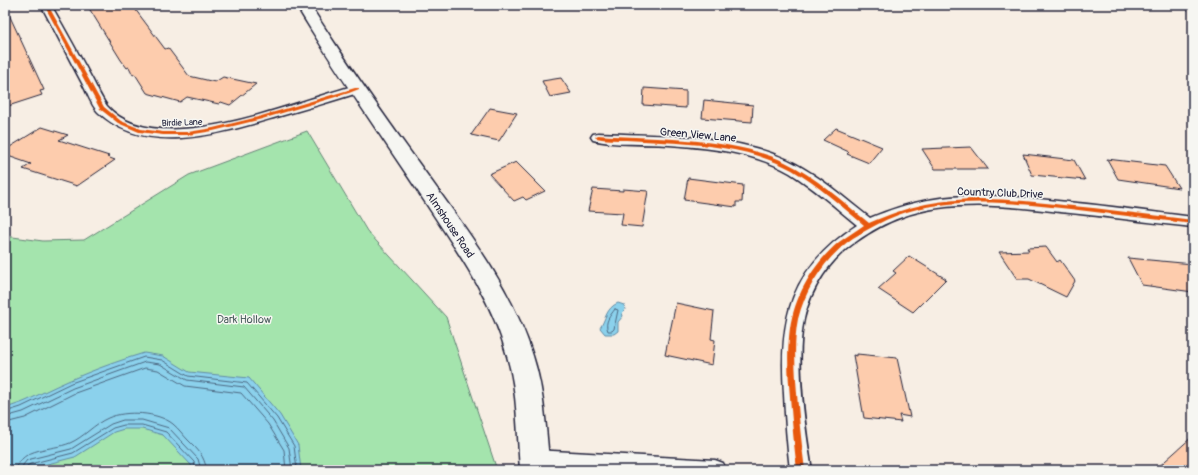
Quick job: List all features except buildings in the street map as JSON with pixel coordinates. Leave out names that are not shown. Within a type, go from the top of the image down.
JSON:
[{"type":"main road","name":"Almshouse Road","points":[[303,5],[357,89],[485,278],[508,321],[520,355],[526,381],[535,465]]},
{"type":"street","name":"Birdie Lane","points":[[46,5],[102,108],[115,121],[133,129],[169,134],[208,130],[244,123],[357,89]]},
{"type":"street","name":"Green View Lane","points":[[598,137],[715,145],[741,149],[767,157],[783,163],[805,176],[868,226]]},
{"type":"street","name":"Country Club Drive","points":[[801,470],[796,436],[791,350],[795,320],[804,293],[817,270],[834,250],[854,234],[898,212],[925,205],[953,201],[982,200],[1024,202],[1193,222]]},
{"type":"street","points":[[535,465],[715,470]]},
{"type":"green space","name":"Dark Hollow","points":[[307,131],[367,231],[446,317],[497,470],[5,470],[5,236],[43,241],[84,240],[189,175]]},
{"type":"water","points":[[618,303],[624,305],[625,310],[622,313],[623,316],[618,322],[618,331],[614,334],[605,334],[600,328],[611,308]]},
{"type":"water","points":[[144,353],[163,356],[189,372],[249,378],[280,415],[298,445],[301,470],[193,470],[191,465],[163,435],[142,429],[124,429],[114,432],[75,457],[24,470],[5,470],[5,409],[85,374]]},
{"type":"cycle path","points":[[46,5],[102,108],[120,122],[140,131],[163,134],[213,130],[260,118],[357,89]]},
{"type":"cycle path","points":[[598,137],[692,142],[739,149],[762,155],[782,163],[805,176],[869,226]]},
{"type":"cycle path","points":[[801,470],[796,429],[792,371],[793,328],[798,308],[812,277],[826,259],[842,243],[869,225],[898,213],[928,205],[990,201],[1053,206],[1193,222]]}]
